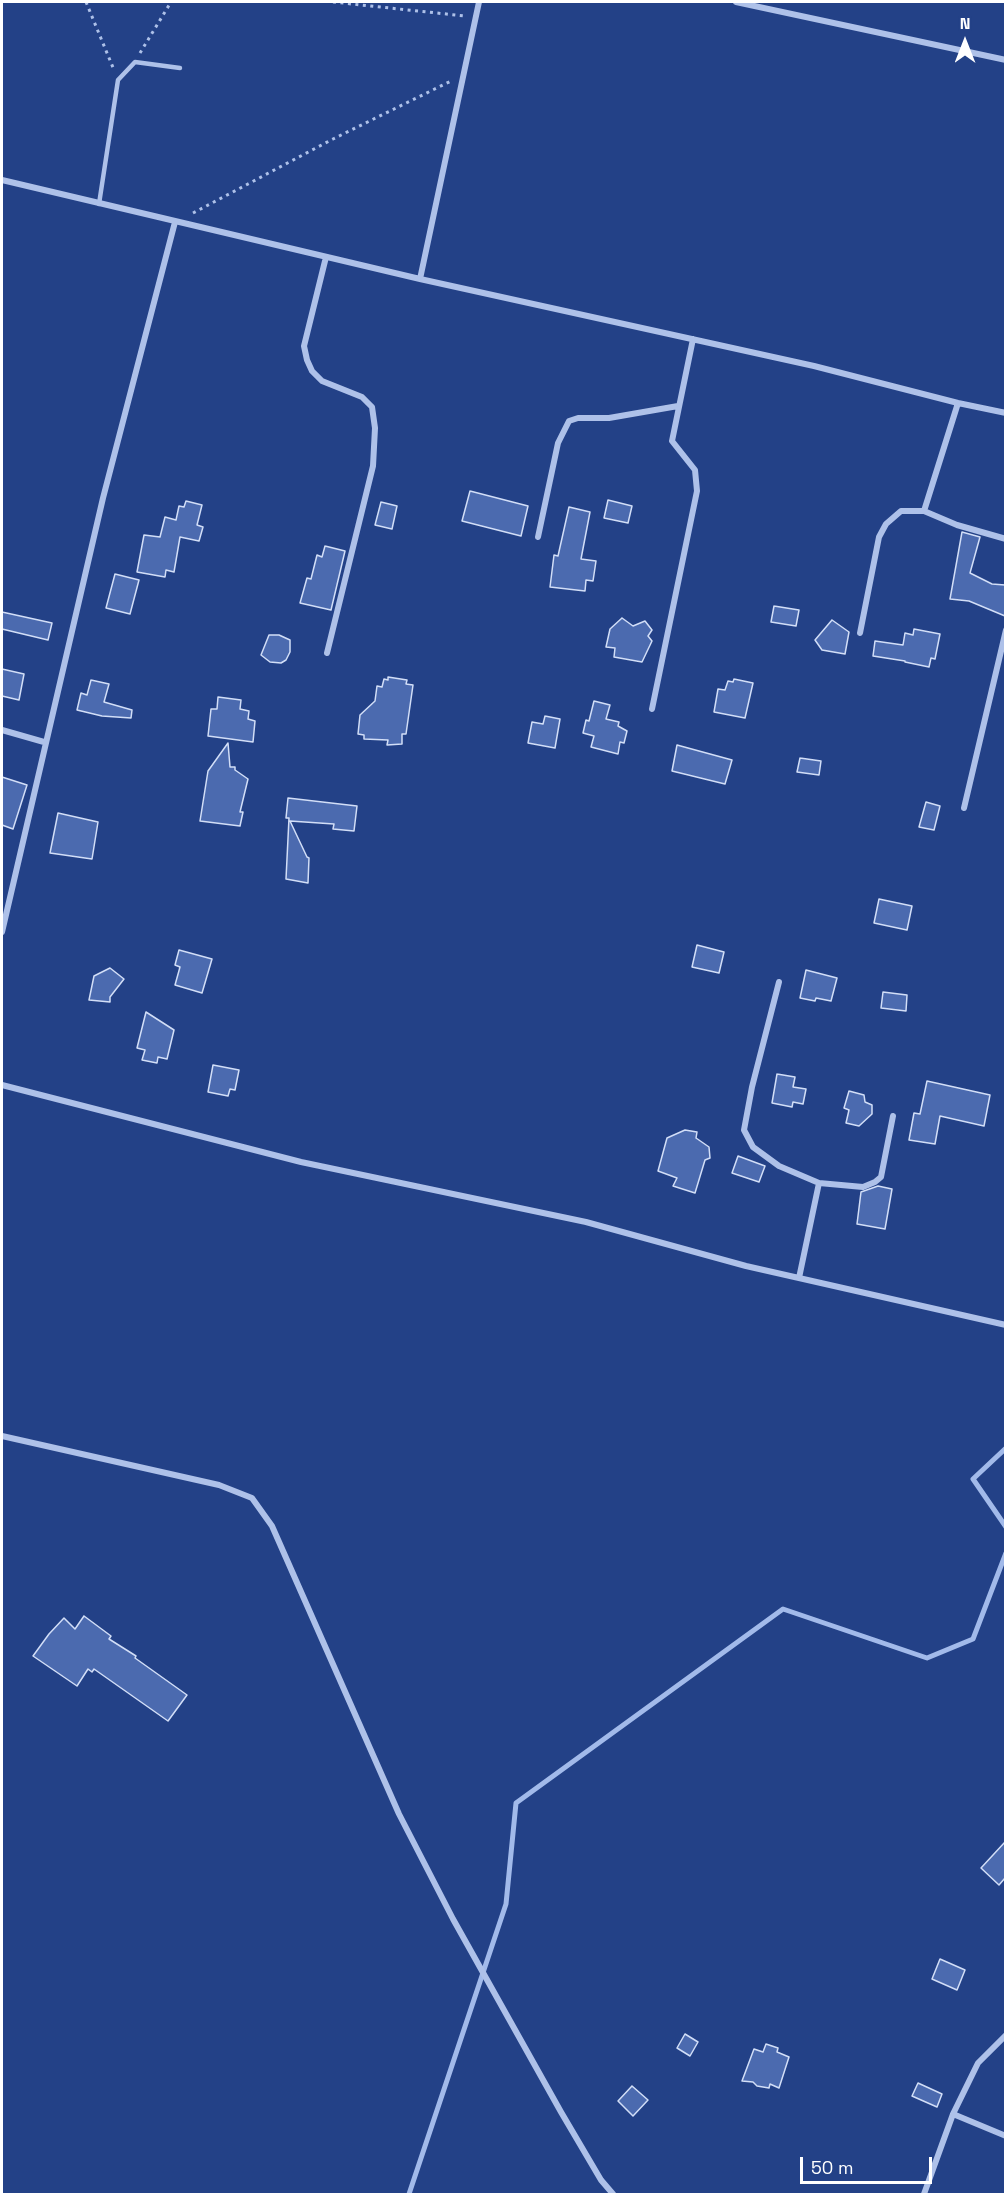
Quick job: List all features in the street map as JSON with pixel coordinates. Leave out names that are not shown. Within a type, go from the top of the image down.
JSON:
[{"type":"street","points":[[420,279],[479,2]]},
{"type":"street","points":[[736,2],[1005,60]]},
{"type":"street","points":[[2,180],[420,279],[814,366],[1005,413]]},
{"type":"street","points":[[2,932],[103,498],[175,222]]},
{"type":"street","points":[[326,257],[304,346],[307,360],[312,371],[322,381],[362,397],[372,407],[375,428],[373,466],[327,653]]},
{"type":"street","points":[[652,709],[697,491],[695,470],[672,441],[693,339]]},
{"type":"street","points":[[924,511],[958,403]]},
{"type":"street","points":[[538,537],[558,443],[569,421],[578,418],[609,418],[678,406]]},
{"type":"street","points":[[860,633],[879,537],[886,524],[901,511],[924,511],[957,525],[1005,539]]},
{"type":"street","points":[[964,808],[1005,630]]},
{"type":"street","points":[[2,730],[45,742]]},
{"type":"street","points":[[779,982],[752,1087],[744,1130],[753,1147],[779,1166],[819,1183],[863,1187],[880,1177],[893,1116]]},
{"type":"street","points":[[2,1085],[301,1162],[586,1222],[746,1266],[1005,1325]]},
{"type":"street","points":[[799,1278],[819,1183]]},
{"type":"street","points":[[2,1436],[219,1485],[252,1498],[272,1526],[399,1814],[453,1919],[561,2112],[601,2180],[613,2194]]},
{"type":"street","points":[[924,2194],[952,2114],[978,2063],[1005,2035]]},
{"type":"street","points":[[952,2114],[1005,2136]]},
{"type":"lane","points":[[99,204],[118,80],[135,62],[180,68]]},
{"type":"path","points":[[86,2],[118,80]]},
{"type":"path","points":[[135,62],[171,2]]},
{"type":"path","points":[[333,2],[476,18]]},
{"type":"path","points":[[175,222],[333,139],[464,74]]},
{"type":"building","points":[[470,491],[528,506],[521,536],[462,521]]},
{"type":"building","points":[[608,500],[632,506],[628,523],[604,518]]},
{"type":"building","points":[[186,501],[202,505],[197,525],[203,527],[199,541],[180,537],[174,572],[166,570],[165,577],[137,572],[144,535],[160,537],[165,517],[176,520],[179,506],[184,507]]},
{"type":"building","points":[[381,502],[397,506],[392,529],[375,525]]},
{"type":"building","points":[[569,507],[590,512],[581,559],[596,561],[593,581],[586,580],[585,591],[550,587],[554,555],[558,556]]},
{"type":"building","points":[[962,532],[980,537],[970,573],[992,584],[1005,585],[1005,616],[969,601],[950,599]]},
{"type":"building","points":[[325,546],[345,551],[331,610],[300,603],[307,578],[311,579],[317,555],[322,557]]},
{"type":"building","points":[[115,574],[139,580],[130,614],[106,608]]},
{"type":"building","points":[[774,606],[799,610],[796,626],[771,622]]},
{"type":"building","points":[[2,612],[52,623],[48,640],[2,629]]},
{"type":"building","points":[[622,618],[633,626],[645,621],[652,630],[648,636],[652,641],[642,662],[614,657],[615,648],[606,647],[610,629]]},
{"type":"building","points":[[832,620],[849,632],[845,654],[822,650],[815,640]]},
{"type":"building","points":[[914,629],[940,634],[935,659],[931,658],[929,667],[873,656],[875,641],[903,645],[905,633],[913,635]]},
{"type":"building","points":[[269,635],[279,635],[290,640],[290,652],[286,660],[281,663],[270,662],[261,655]]},
{"type":"building","points":[[2,669],[24,674],[19,700],[2,696]]},
{"type":"building","points":[[388,677],[407,680],[406,684],[413,685],[406,734],[402,734],[402,744],[387,745],[388,740],[364,739],[364,735],[358,734],[360,715],[375,701],[377,686],[382,687],[384,679],[388,680]]},
{"type":"building","points":[[734,679],[753,683],[745,718],[714,712],[718,689],[725,690],[728,681],[733,682]]},
{"type":"building","points":[[91,680],[109,684],[104,702],[132,710],[131,718],[102,716],[77,710],[81,693],[87,695]]},
{"type":"building","points":[[218,697],[241,700],[240,709],[249,711],[248,719],[255,721],[253,742],[208,736],[211,709],[217,709]]},
{"type":"building","points":[[594,701],[610,705],[606,719],[619,722],[618,726],[627,731],[624,743],[620,742],[618,754],[591,747],[594,736],[583,733]]},
{"type":"building","points":[[545,716],[560,719],[555,748],[528,743],[532,722],[543,724]]},
{"type":"building","points":[[228,743],[230,767],[235,767],[235,770],[248,779],[240,812],[243,812],[240,826],[200,821],[208,771]]},
{"type":"building","points":[[677,745],[732,760],[725,784],[672,771]]},
{"type":"building","points":[[800,758],[821,761],[819,775],[797,772]]},
{"type":"building","points":[[2,777],[27,785],[13,829],[2,825]]},
{"type":"building","points":[[288,798],[357,806],[354,831],[333,829],[334,824],[290,821],[309,858],[308,883],[286,879]]},
{"type":"building","points":[[926,802],[940,806],[934,830],[919,827]]},
{"type":"building","points":[[58,813],[98,822],[92,859],[50,853]]},
{"type":"building","points":[[879,899],[912,906],[907,930],[874,923]]},
{"type":"building","points":[[697,945],[724,952],[719,973],[692,967]]},
{"type":"building","points":[[179,950],[212,959],[202,993],[175,985],[180,967],[175,965]]},
{"type":"building","points":[[110,968],[124,979],[110,997],[110,1002],[89,1000],[94,976]]},
{"type":"building","points":[[806,970],[837,978],[831,1001],[800,998]]},
{"type":"building","points":[[883,992],[907,995],[906,1011],[881,1008]]},
{"type":"building","points":[[146,1012],[174,1030],[167,1059],[158,1057],[157,1063],[142,1060],[145,1050],[137,1048]]},
{"type":"building","points":[[213,1065],[239,1070],[235,1090],[230,1089],[228,1096],[208,1092]]},
{"type":"building","points":[[777,1074],[795,1077],[793,1087],[806,1089],[803,1104],[793,1102],[792,1107],[772,1103]]},
{"type":"building","points":[[927,1081],[990,1095],[984,1126],[940,1116],[935,1144],[909,1140],[914,1113],[920,1114]]},
{"type":"building","points":[[849,1091],[864,1095],[865,1102],[872,1105],[872,1114],[859,1126],[846,1123],[849,1110],[844,1108]]},
{"type":"building","points":[[685,1130],[697,1132],[696,1138],[709,1147],[710,1158],[705,1160],[695,1193],[673,1186],[677,1178],[658,1171],[667,1138]]},
{"type":"building","points":[[738,1156],[765,1166],[759,1182],[732,1173]]},
{"type":"building","points":[[878,1186],[892,1189],[885,1229],[857,1224],[861,1192]]},
{"type":"building","points":[[84,1616],[111,1636],[109,1639],[136,1656],[135,1658],[187,1695],[168,1721],[94,1669],[92,1672],[88,1669],[77,1686],[33,1656],[64,1618],[75,1629]]},
{"type":"building","points":[[1005,1842],[1005,1878],[999,1885],[981,1868]]},
{"type":"building","points":[[940,1959],[965,1970],[957,1990],[932,1979]]},
{"type":"building","points":[[685,2034],[698,2042],[690,2056],[677,2048]]},
{"type":"building","points":[[766,2044],[778,2048],[777,2052],[789,2057],[779,2088],[770,2084],[769,2088],[742,2081],[754,2049],[763,2052]]},
{"type":"building","points":[[918,2083],[942,2094],[937,2107],[912,2096]]},
{"type":"building","points":[[632,2086],[648,2100],[633,2116],[618,2101]]},
{"type":"waterway","points":[[1006,1448],[973,1479],[1006,1527]]},
{"type":"waterway","points":[[409,2194],[506,1904],[516,1803],[783,1609],[927,1658],[973,1639],[1006,1553]]}]
